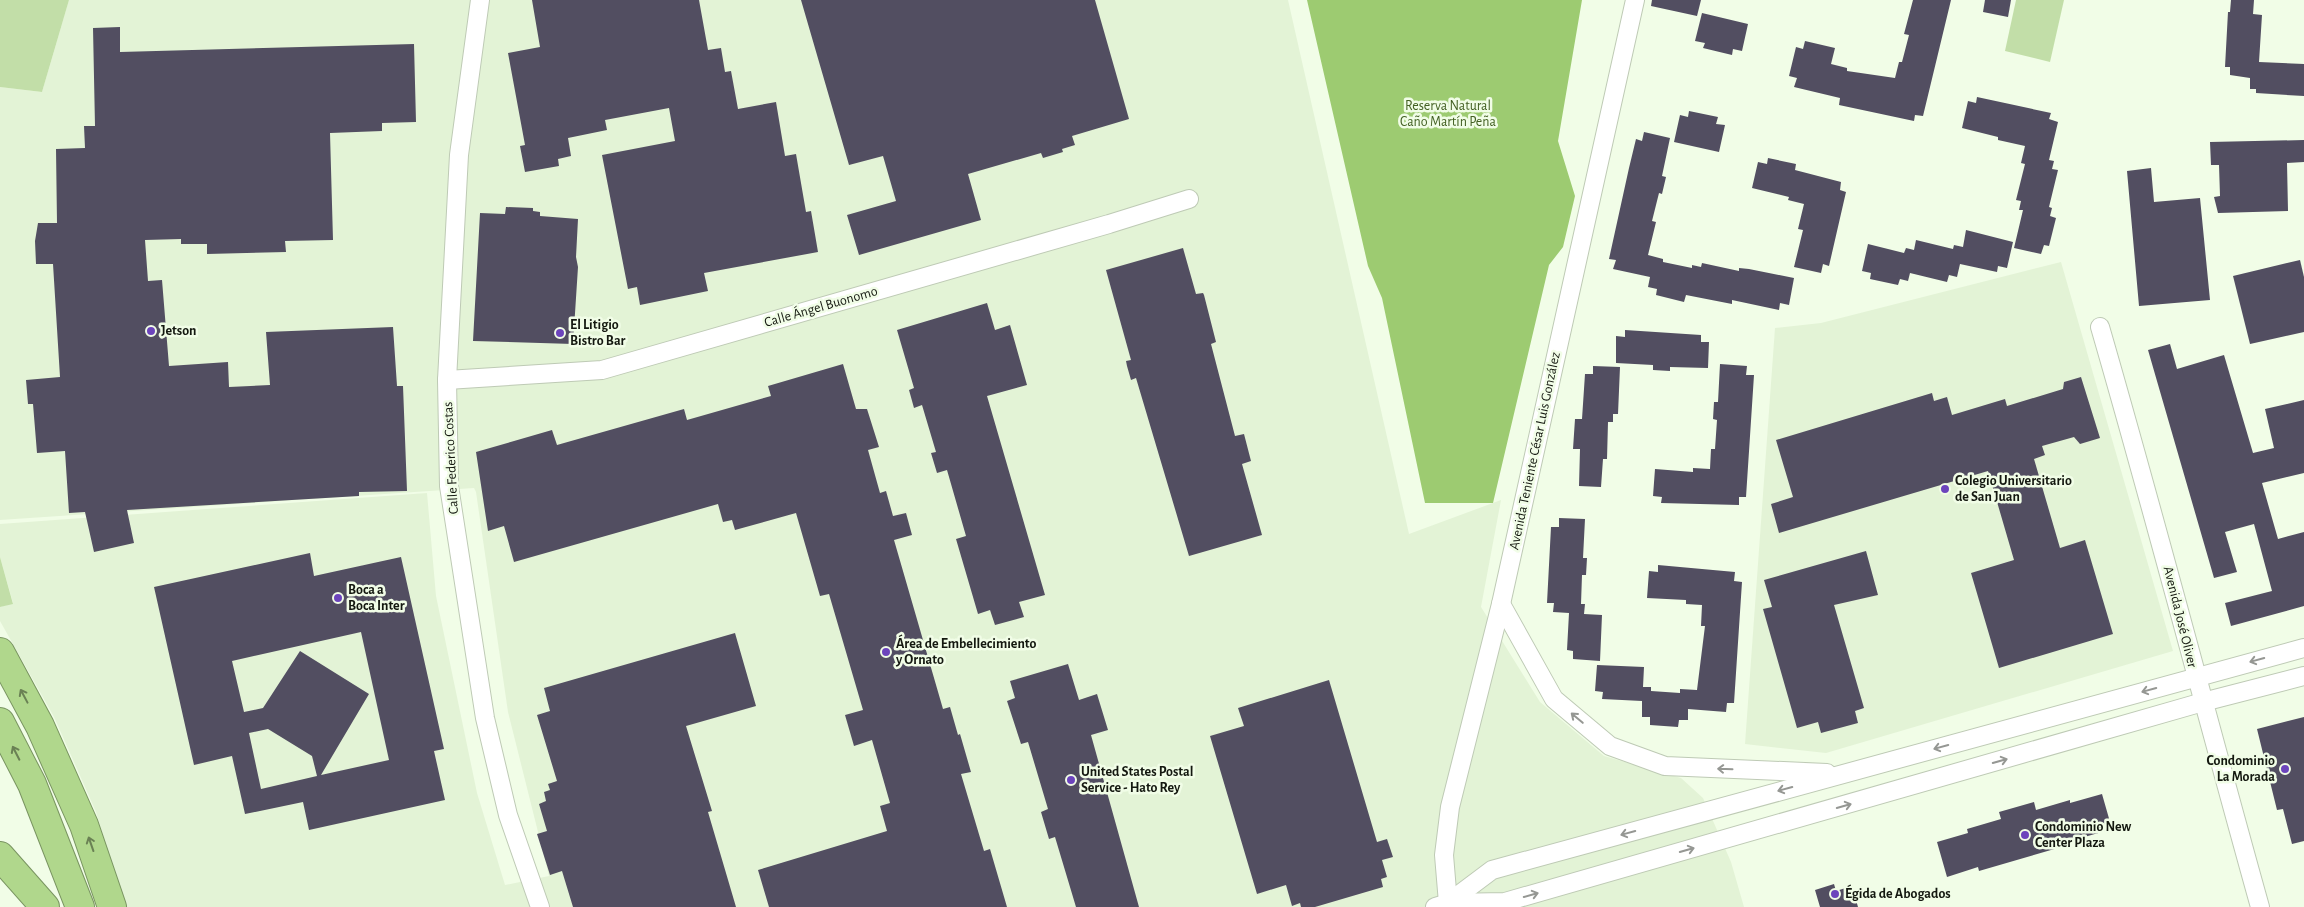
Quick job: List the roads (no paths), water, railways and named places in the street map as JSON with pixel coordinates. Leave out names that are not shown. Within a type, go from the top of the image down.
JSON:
[{"type":"highway","points":[[0,652],[40,726],[84,825],[112,907]]},
{"type":"highway","points":[[0,722],[32,784],[80,907]]},
{"type":"highway","points":[[32,784],[59,821],[98,907]]},
{"type":"highway","points":[[0,856],[45,907]]},
{"type":"highway","points":[[0,865],[18,907]]},
{"type":"street","name":"Calle Federico Costas","points":[[480,0],[459,154],[448,380],[450,486],[485,718],[508,815],[540,907]]},
{"type":"street","name":"Avenida Teniente César Luis González","points":[[1442,905],[1444,855],[1450,807],[1502,604],[1635,0]]},
{"type":"street","name":"Calle Ángel Buonomo","points":[[448,380],[602,370],[1100,227],[1189,198]]},
{"type":"street","name":"Avenida José Oliver","points":[[2100,328],[2151,504],[2196,677],[2260,907]]},
{"type":"street","points":[[1502,604],[1554,699],[1610,746],[1665,766],[1844,773]]},
{"type":"street","points":[[1442,905],[1492,870],[2304,648]]},
{"type":"street","points":[[1442,905],[1505,902],[2203,702],[2304,676]]},
{"type":"place","name":"Jetson","points":[[151,331]]},
{"type":"place","name":"El Litigio Bistro Bar","points":[[560,333]]},
{"type":"place","name":"Colegio Universitario de San Juan","points":[[1945,489]]},
{"type":"place","name":"Boca a Boca Inter","points":[[338,598]]},
{"type":"place","name":"Área de Embellecimiento y Ornato","points":[[886,652]]},
{"type":"place","name":"Condominio La Morada","points":[[2285,769]]},
{"type":"place","name":"United States Postal Service - Hato Rey","points":[[1071,780]]},
{"type":"place","name":"Condominio New Center Plaza","points":[[2025,835]]},
{"type":"place","name":"Égida de Abogados","points":[[1835,894]]},
{"type":"park label","name":"Reserva Natural Caño Martín Peña","points":[[1448,114]]}]
